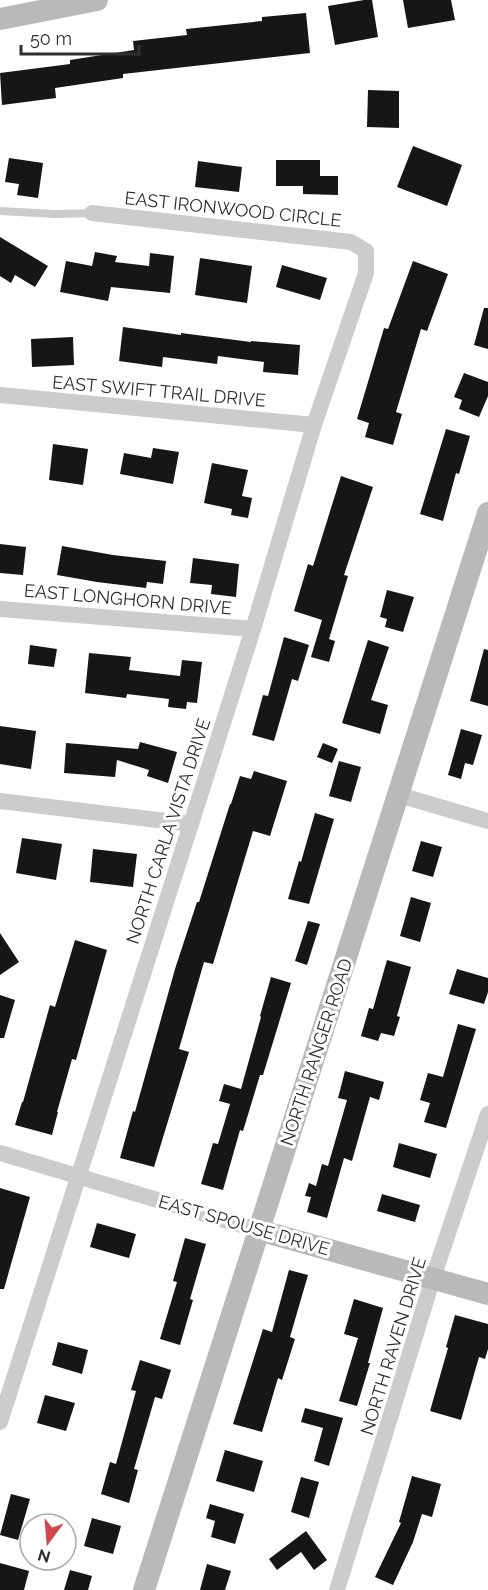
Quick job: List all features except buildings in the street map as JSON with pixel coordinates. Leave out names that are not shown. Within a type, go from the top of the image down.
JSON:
[{"type":"street","points":[[0,19],[97,0]]},
{"type":"street","name":"EAST IRONWOOD CIRCLE","points":[[92,213],[351,242],[366,251]]},
{"type":"street","name":"NORTH CARLA VISTA DRIVE","points":[[0,1422],[192,824],[314,425],[366,273],[366,251]]},
{"type":"street","name":"EAST SWIFT TRAIL DRIVE","points":[[0,395],[314,425]]},
{"type":"street","name":"NORTH RANGER ROAD","points":[[144,1590],[488,513]]},
{"type":"street","name":"EAST LONGHORN DRIVE","points":[[0,609],[253,629]]},
{"type":"street","points":[[399,795],[488,821]]},
{"type":"street","points":[[0,801],[192,824]]},
{"type":"street","name":"NORTH RAVEN DRIVE","points":[[337,1590],[434,1278],[488,1114]]},
{"type":"street","name":"EAST SPOUSE DRIVE","points":[[0,1153],[258,1230],[488,1294]]},
{"type":"lane","points":[[0,211],[55,214],[92,213]]}]
